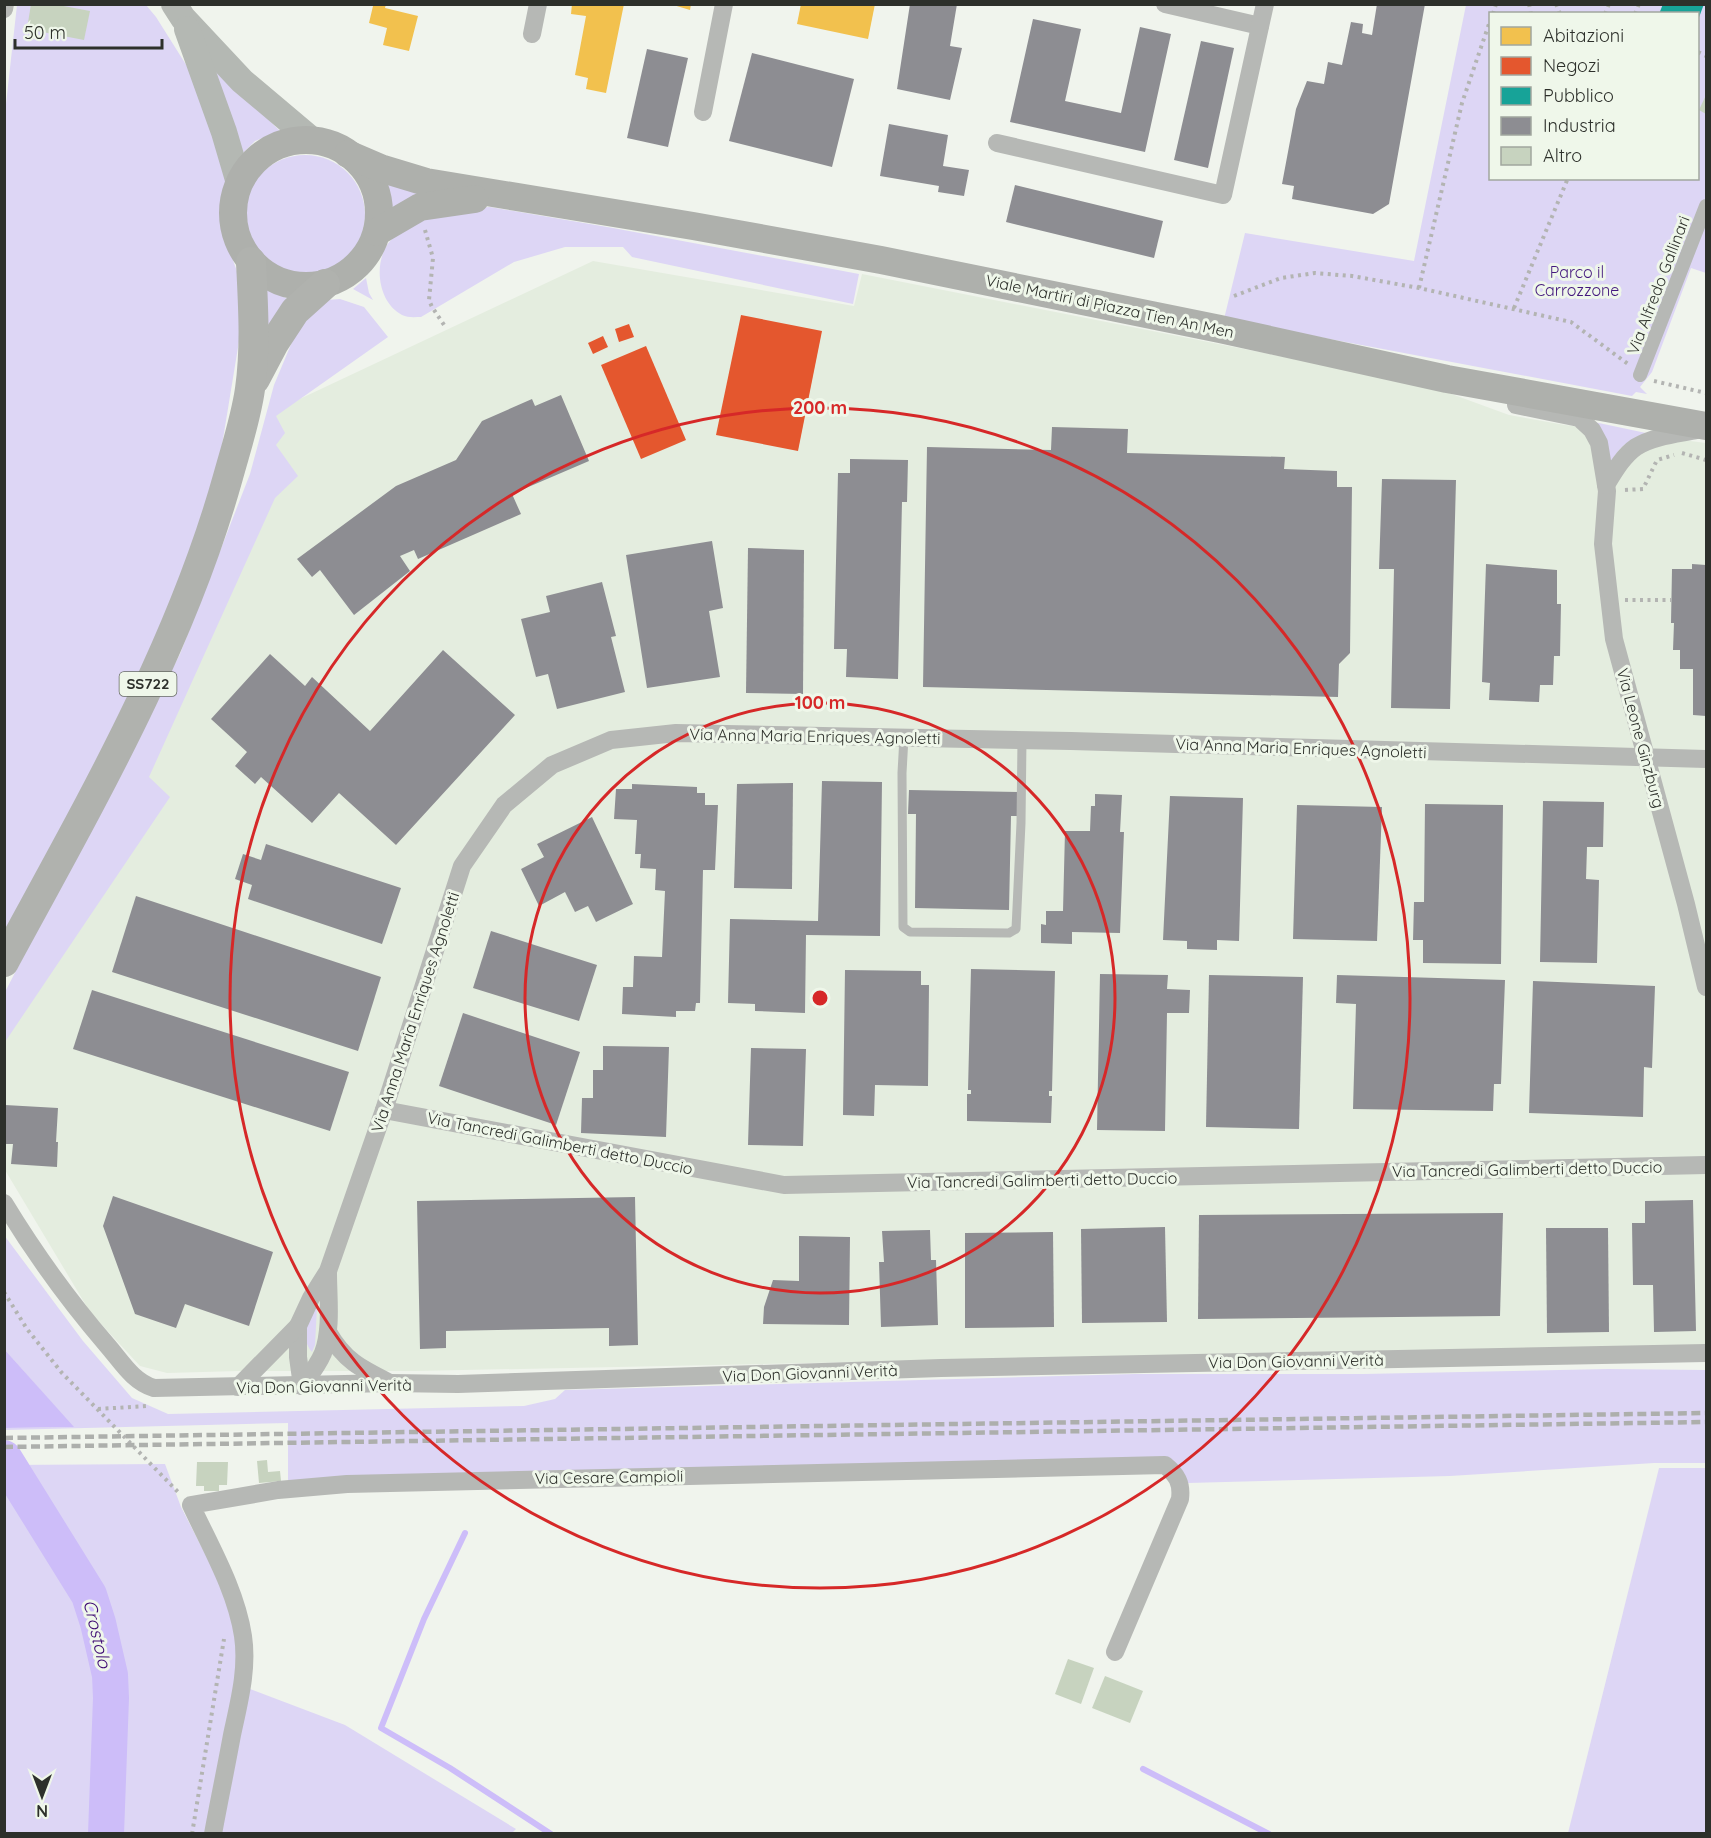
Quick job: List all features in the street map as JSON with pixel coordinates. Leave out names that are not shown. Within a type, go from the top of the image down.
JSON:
[{"type":"highway","name":"Viale Martiri di Piazza Tien An Men","points":[[4,962],[92,800],[171,638],[199,568],[217,514],[250,390],[254,333],[251,262]]},
{"type":"highway","name":"Viale Martiri di Piazza Tien An Men","points":[[250,390],[274,343],[295,311],[325,284]]},
{"type":"main road","points":[[178,11],[242,81],[312,140]]},
{"type":"main road","points":[[178,11],[224,132],[239,183]]},
{"type":"main road","name":"Viale Martiri di Piazza Tien An Men","points":[[348,154],[364,169],[375,188],[379,210],[376,232],[369,250],[359,264],[345,275],[325,284],[305,286],[285,284],[266,275],[251,262],[239,244],[233,224],[233,203],[239,183],[251,164],[269,150],[289,142],[312,140],[331,144],[383,169],[426,182],[881,260],[1220,329],[1447,379],[1707,427]]},
{"type":"main road","name":"Viale Martiri di Piazza Tien An Men","points":[[376,232],[420,207],[450,201],[513,196]]},
{"type":"street","points":[[532,34],[538,4]]},
{"type":"street","points":[[703,112],[724,4]]},
{"type":"street","points":[[1165,4],[1260,26]]},
{"type":"street","points":[[997,143],[1222,195],[1264,4]]},
{"type":"street","name":"Via Alfredo Gallinari","points":[[1640,375],[1707,206]]},
{"type":"street","name":"Via Leone Ginzburg","points":[[1447,379],[1509,404],[1579,418],[1592,430],[1599,443],[1606,488],[1603,544],[1614,639],[1707,987]]},
{"type":"street","points":[[1606,488],[1621,462],[1636,447],[1654,440],[1707,427]]},
{"type":"street","name":"Via Anna Maria Enriques Agnoletti","points":[[238,1388],[298,1326],[311,1298],[328,1271],[384,1110],[462,866],[504,805],[552,765],[611,740],[676,732],[1707,759]]},
{"type":"street","name":"Via Tancredi Galimberti detto Duccio","points":[[384,1110],[784,1185],[1707,1165]]},
{"type":"street","name":"Via Don Giovanni Verità","points":[[4,1203],[45,1266],[85,1319],[135,1378],[148,1386],[164,1388],[390,1383],[458,1384],[941,1368],[1707,1353]]},
{"type":"street","name":"Via Anna Maria Enriques Agnoletti","points":[[302,1386],[322,1355],[328,1332],[328,1271]]},
{"type":"street","name":"Via Anna Maria Enriques Agnoletti","points":[[298,1326],[298,1357],[302,1386]]},
{"type":"street","points":[[328,1332],[337,1348],[356,1366],[390,1383]]},
{"type":"street","name":"Via Cesare Campioli","points":[[190,1504],[278,1490],[347,1484],[1165,1465],[1176,1474],[1181,1486],[1180,1499],[1115,1652]]},
{"type":"street","points":[[190,1504],[223,1573],[243,1637],[242,1684],[213,1833]]},
{"type":"lane","points":[[904,737],[902,773],[903,927],[910,933],[1009,933],[1016,928],[1022,740]]},
{"type":"path","points":[[1606,12],[1609,4]]},
{"type":"path","points":[[1419,288],[1462,104],[1489,27]]},
{"type":"path","points":[[1514,308],[1567,180]]},
{"type":"path","points":[[421,220],[433,258],[429,300],[446,328]]},
{"type":"path","points":[[1234,296],[1281,278],[1315,273],[1352,276],[1419,288],[1571,322],[1640,375],[1657,382],[1707,393]]},
{"type":"path","points":[[1606,488],[1642,489],[1657,460],[1682,453],[1707,460]]},
{"type":"path","points":[[1610,600],[1671,600]]},
{"type":"path","points":[[4,1292],[27,1329],[62,1373],[190,1504]]},
{"type":"path","points":[[97,1409],[146,1407],[164,1388]]},
{"type":"path","points":[[192,1833],[222,1643],[226,1633]]},
{"type":"shaded area","points":[[593,261],[854,306],[862,274],[1427,385],[1509,415],[1565,425],[1706,443],[1706,1345],[415,1371],[167,1373],[140,1366],[90,1312],[5,1170],[4,1042],[236,574],[272,412]]},
{"type":"shaded area","points":[[5,1350],[74,1427],[5,1428]]},
{"type":"green space","points":[[17,5],[146,5],[156,17],[190,71],[227,176],[221,209],[225,238],[239,277],[241,329],[213,500],[173,607],[5,946],[4,122]]},
{"type":"green space","name":"Parco il Carrozzone","points":[[1466,5],[1706,5],[1706,273],[1691,268],[1652,372],[1640,387],[1647,394],[1636,392],[1632,396],[1224,319],[1245,233],[1414,261]]},
{"type":"green space","points":[[195,44],[280,131],[255,141],[241,155]]},
{"type":"green space","points":[[305,155],[328,160],[347,173],[360,192],[365,215],[360,238],[347,257],[328,270],[305,275],[282,270],[263,257],[250,238],[245,215],[250,192],[263,173],[282,160]]},
{"type":"green space","points":[[373,171],[428,191],[386,216],[383,191]]},
{"type":"green space","points":[[490,207],[859,274],[853,304],[632,257],[623,247],[565,247],[514,262],[421,317],[404,316],[394,309],[387,301],[380,281],[381,259],[390,241],[410,227],[445,210]]},
{"type":"green space","points":[[366,278],[369,293],[373,300],[353,289]]},
{"type":"green space","points":[[265,288],[288,299],[260,350]]},
{"type":"green space","points":[[340,299],[364,307],[388,337],[276,416],[285,433],[276,445],[298,476],[275,498],[149,777],[170,797],[5,1042],[5,992],[180,654],[250,474],[274,385],[297,330],[327,300]]},
{"type":"green space","points":[[1594,422],[1646,433],[1625,444],[1611,463],[1607,441]]},
{"type":"green space","points":[[4,1235],[83,1341],[132,1398],[168,1414],[524,1406],[555,1399],[565,1390],[1135,1374],[1706,1370],[1706,1463],[1654,1463],[1450,1476],[1188,1483],[1182,1472],[288,1483],[288,1423],[5,1430],[5,1428],[73,1427],[5,1350]]},
{"type":"green space","points":[[317,1307],[315,1345],[312,1352],[306,1341],[306,1329]]},
{"type":"green space","points":[[165,1464],[181,1507],[218,1579],[230,1612],[240,1656],[208,1833],[5,1833],[4,1465]]},
{"type":"green space","points":[[1659,1468],[1706,1468],[1706,1833],[1568,1833]]},
{"type":"green space","points":[[250,1689],[345,1725],[516,1829],[511,1834],[218,1834]]},
{"type":"building: Abitazioni","points":[[368,4],[386,4],[385,8],[418,16],[409,51],[383,45],[387,28],[369,23],[373,6]]},
{"type":"building: Abitazioni","points":[[572,4],[624,4],[606,93],[586,89],[588,78],[575,75],[586,16],[571,14]]},
{"type":"building: Abitazioni","points":[[670,4],[691,4],[690,10]]},
{"type":"building: Abitazioni","points":[[801,4],[875,4],[868,39],[797,24]]},
{"type":"building: Negozi","points":[[741,315],[822,331],[798,451],[716,435]]},
{"type":"building: Negozi","points":[[629,324],[634,337],[619,342],[615,329]]},
{"type":"building: Negozi","points":[[603,336],[608,347],[593,354],[588,343]]},
{"type":"building: Negozi","points":[[646,346],[686,440],[641,459],[601,365]]},
{"type":"building: Pubblico","points":[[1663,4],[1704,4],[1699,17],[1699,12],[1660,12]]},
{"type":"building: Industria","points":[[910,4],[957,4],[950,46],[962,48],[950,100],[897,89]]},
{"type":"building: Industria","points":[[1377,4],[1425,4],[1389,204],[1373,214],[1292,199],[1294,186],[1282,184],[1296,109],[1307,81],[1324,84],[1328,62],[1342,65],[1351,22],[1363,24],[1362,33],[1372,35]]},
{"type":"building: Industria","points":[[1033,19],[1081,29],[1065,101],[1121,113],[1140,27],[1171,34],[1145,152],[1010,122]]},
{"type":"building: Industria","points":[[1201,41],[1234,48],[1208,168],[1174,160]]},
{"type":"building: Industria","points":[[647,49],[688,58],[668,147],[627,138]]},
{"type":"building: Industria","points":[[752,53],[854,79],[832,167],[729,141]]},
{"type":"building: Industria","points":[[889,124],[948,135],[943,166],[969,170],[964,196],[938,192],[939,186],[880,176]]},
{"type":"building: Industria","points":[[1015,185],[1163,221],[1154,258],[1006,222]]},
{"type":"building: Industria","points":[[561,395],[589,461],[512,494],[521,514],[418,559],[414,550],[400,556],[410,571],[354,615],[320,570],[312,577],[297,559],[396,486],[456,460],[482,421],[532,399],[535,406]]},
{"type":"building: Industria","points":[[1052,427],[1128,429],[1127,453],[1285,457],[1284,469],[1337,471],[1337,487],[1352,487],[1350,653],[1339,664],[1338,697],[923,687],[927,447],[1051,450]]},
{"type":"building: Industria","points":[[850,459],[908,460],[907,502],[902,502],[898,679],[846,677],[847,649],[834,649],[838,473],[850,473]]},
{"type":"building: Industria","points":[[1382,479],[1456,480],[1450,709],[1391,708],[1394,569],[1379,569]]},
{"type":"building: Industria","points":[[712,541],[723,608],[709,611],[720,677],[647,688],[626,555]]},
{"type":"building: Industria","points":[[748,548],[804,550],[803,694],[746,693]]},
{"type":"building: Industria","points":[[1486,564],[1557,570],[1557,604],[1561,604],[1560,656],[1554,656],[1553,685],[1540,685],[1539,702],[1489,700],[1490,683],[1482,682]]},
{"type":"building: Industria","points":[[1692,564],[1706,565],[1706,716],[1693,715],[1693,669],[1680,669],[1680,650],[1673,650],[1672,569],[1692,569]]},
{"type":"building: Industria","points":[[602,582],[616,636],[611,637],[625,692],[557,709],[548,674],[536,677],[521,619],[550,612],[546,596]]},
{"type":"building: Industria","points":[[443,650],[515,715],[396,845],[339,793],[312,823],[261,777],[255,784],[235,766],[247,752],[211,719],[270,654],[305,686],[312,677],[370,731]]},
{"type":"building: Industria","points":[[822,781],[882,782],[880,936],[806,935],[805,1013],[755,1011],[755,1004],[728,1003],[730,919],[818,921]]},
{"type":"building: Industria","points":[[793,783],[792,889],[734,888],[737,784]]},
{"type":"building: Industria","points":[[632,784],[697,787],[697,793],[705,793],[705,805],[718,805],[715,870],[703,870],[700,1003],[696,1003],[695,1011],[676,1011],[676,1017],[622,1014],[623,987],[633,987],[634,956],[662,957],[665,891],[655,890],[656,869],[640,868],[641,854],[635,854],[637,820],[614,819],[616,789],[632,789]]},
{"type":"building: Industria","points":[[909,790],[1019,792],[1019,816],[1011,816],[1009,910],[915,908],[916,814],[908,814]]},
{"type":"building: Industria","points":[[1095,794],[1122,795],[1120,832],[1124,832],[1120,933],[1072,932],[1072,944],[1041,943],[1041,924],[1046,925],[1046,911],[1063,911],[1065,831],[1090,831],[1091,806],[1095,806]]},
{"type":"building: Industria","points":[[1170,796],[1243,798],[1239,941],[1217,940],[1217,950],[1187,949],[1187,941],[1163,940]]},
{"type":"building: Industria","points":[[1543,801],[1604,802],[1603,847],[1587,847],[1586,879],[1599,880],[1597,963],[1540,962]]},
{"type":"building: Industria","points":[[1425,804],[1503,805],[1501,964],[1423,963],[1423,940],[1413,940],[1414,902],[1424,902]]},
{"type":"building: Industria","points":[[1297,805],[1382,807],[1377,941],[1293,939]]},
{"type":"building: Industria","points":[[592,817],[633,904],[596,922],[588,906],[575,912],[565,892],[539,906],[521,869],[544,857],[537,844]]},
{"type":"building: Industria","points":[[266,844],[401,888],[382,944],[248,899],[252,885],[235,879],[243,854],[261,860]]},
{"type":"building: Industria","points":[[136,896],[381,977],[358,1051],[112,972]]},
{"type":"building: Industria","points":[[491,931],[597,965],[579,1021],[473,988]]},
{"type":"building: Industria","points":[[971,969],[1055,971],[1052,1091],[1049,1091],[1049,1096],[1052,1096],[1051,1123],[967,1121],[967,1094],[971,1094],[971,1090],[968,1090]]},
{"type":"building: Industria","points":[[845,970],[921,971],[921,985],[929,985],[928,1086],[875,1085],[874,1116],[843,1115]]},
{"type":"building: Industria","points":[[1100,974],[1168,975],[1167,989],[1190,990],[1189,1013],[1167,1013],[1165,1131],[1097,1130]]},
{"type":"building: Industria","points":[[1209,975],[1303,977],[1299,1129],[1206,1127]]},
{"type":"building: Industria","points":[[1337,975],[1505,980],[1501,1084],[1494,1084],[1493,1111],[1353,1109],[1356,1004],[1336,1003]]},
{"type":"building: Industria","points":[[1533,981],[1655,986],[1652,1068],[1644,1067],[1643,1117],[1529,1113]]},
{"type":"building: Industria","points":[[92,990],[349,1072],[330,1131],[73,1049]]},
{"type":"building: Industria","points":[[463,1013],[580,1052],[556,1125],[439,1086]]},
{"type":"building: Industria","points":[[603,1046],[669,1047],[666,1137],[581,1133],[582,1098],[593,1098],[593,1070],[603,1070]]},
{"type":"building: Industria","points":[[751,1048],[806,1049],[803,1146],[748,1145]]},
{"type":"building: Industria","points":[[5,1105],[58,1108],[57,1167],[11,1164],[13,1144],[4,1144]]},
{"type":"building: Industria","points":[[113,1196],[273,1252],[249,1326],[185,1304],[176,1328],[135,1314],[103,1226]]},
{"type":"building: Industria","points":[[635,1197],[638,1345],[609,1346],[609,1328],[446,1331],[446,1348],[420,1349],[417,1201]]},
{"type":"building: Industria","points":[[1693,1200],[1696,1331],[1654,1332],[1653,1285],[1633,1285],[1632,1223],[1645,1223],[1645,1201]]},
{"type":"building: Industria","points":[[1503,1213],[1500,1316],[1198,1319],[1199,1215]]},
{"type":"building: Industria","points":[[1165,1227],[1167,1322],[1082,1323],[1081,1229]]},
{"type":"building: Industria","points":[[1546,1228],[1608,1228],[1609,1332],[1547,1333]]},
{"type":"building: Industria","points":[[930,1230],[931,1260],[936,1260],[938,1325],[881,1327],[879,1262],[884,1262],[882,1231]]},
{"type":"building: Industria","points":[[1053,1232],[1054,1327],[965,1328],[965,1233]]},
{"type":"building: Industria","points":[[799,1236],[850,1237],[849,1325],[763,1324],[764,1307],[773,1280],[799,1281]]},
{"type":"building: Altro","points":[[31,4],[53,4],[90,11],[84,40],[27,29]]},
{"type":"building: Altro","points":[[1706,95],[1706,114],[1699,110]]},
{"type":"building: Altro","points":[[267,1460],[268,1472],[280,1471],[281,1481],[259,1483],[257,1461]]},
{"type":"building: Altro","points":[[197,1462],[228,1462],[227,1485],[219,1485],[219,1491],[204,1491],[204,1486],[196,1486]]},
{"type":"building: Altro","points":[[1068,1659],[1094,1668],[1081,1704],[1055,1694]]},
{"type":"building: Altro","points":[[1105,1676],[1143,1691],[1130,1723],[1092,1708]]},
{"type":"waterway","name":"Crostolo","points":[[4,1458],[89,1595],[98,1623],[110,1675],[111,1698],[106,1834]]},
{"type":"waterway","points":[[465,1533],[424,1619],[381,1728],[450,1768],[551,1834]]},
{"type":"waterway","points":[[1143,1769],[1269,1834]]},
{"type":"railway","points":[[4,1438],[1706,1413]]},
{"type":"railway","points":[[4,1447],[1706,1422]]}]
